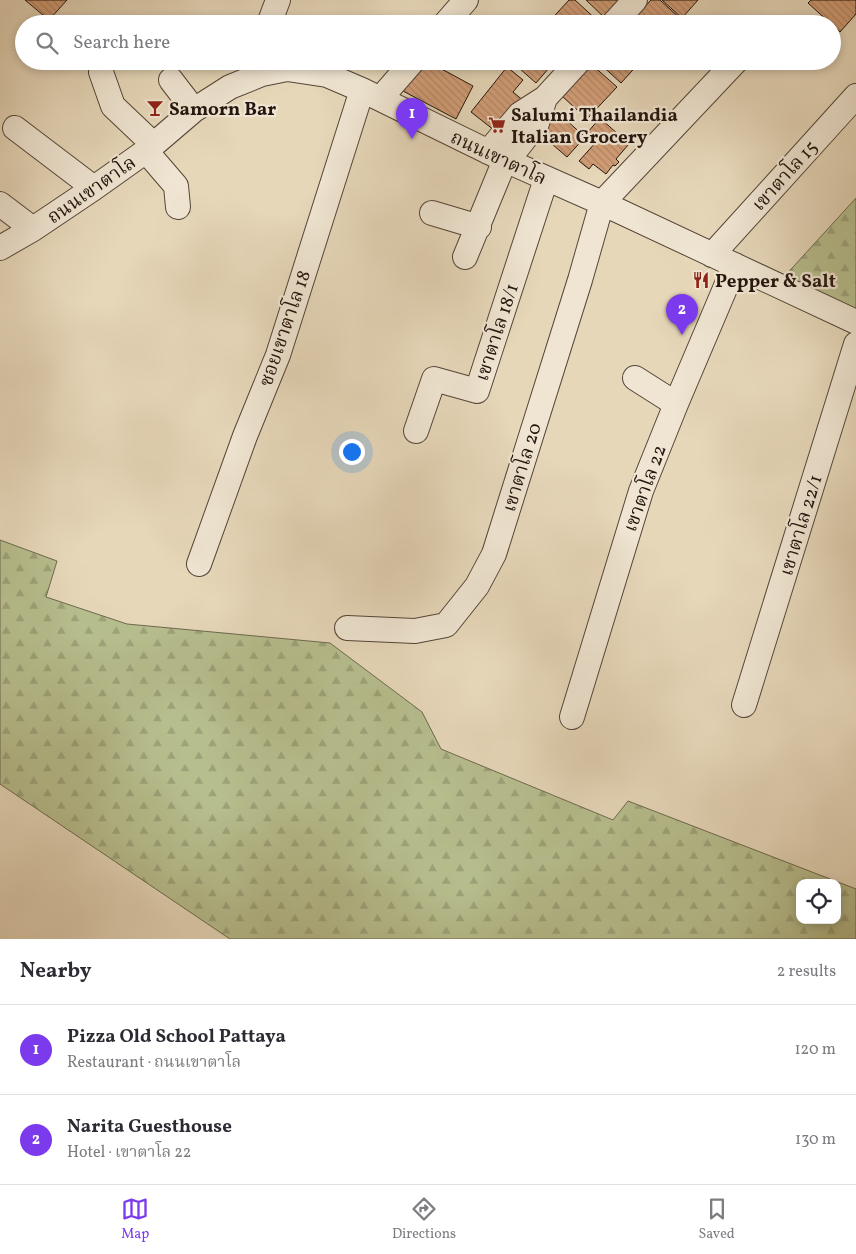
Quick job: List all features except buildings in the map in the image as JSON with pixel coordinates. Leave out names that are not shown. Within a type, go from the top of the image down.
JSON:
[{"type":"street","points":[[273,15],[280,0]]},
{"type":"street","points":[[280,0],[282,15]]},
{"type":"street","points":[[454,15],[466,0]]},
{"type":"street","points":[[621,15],[635,0]]},
{"type":"street","name":"ถนนเขาตาโล","points":[[0,248],[33,229],[94,188],[149,148],[194,110],[259,70]]},
{"type":"street","name":"ถนนเขาตาโล","points":[[309,70],[327,74],[371,94],[500,158],[602,203],[856,322]]},
{"type":"street","points":[[371,94],[402,70]]},
{"type":"street","points":[[465,257],[479,227],[500,158],[537,123],[545,98],[571,70]]},
{"type":"street","points":[[602,203],[728,70]]},
{"type":"street","points":[[101,72],[112,106],[149,148],[176,186],[178,207]]},
{"type":"street","points":[[170,80],[194,110]]},
{"type":"street","name":"ซอยเขาตาโล 18","points":[[199,564],[245,436],[278,355],[371,94]]},
{"type":"street","name":"เขาตาโล 15","points":[[712,254],[856,96]]},
{"type":"street","points":[[15,128],[94,188]]},
{"type":"street","name":"เขาตาโล 18/1","points":[[416,431],[434,379],[476,391],[546,179]]},
{"type":"street","name":"เขาตาโล 20","points":[[347,628],[415,631],[446,625],[477,586],[494,554],[580,280],[602,203]]},
{"type":"street","points":[[0,204],[33,229]]},
{"type":"street","points":[[432,213],[479,227]]},
{"type":"street","name":"เขาตาโล 22","points":[[572,717],[641,490],[735,265]]},
{"type":"street","name":"เขาตาโล 22/1","points":[[744,705],[856,344]]},
{"type":"street","points":[[635,378],[676,404]]},
{"type":"green space","points":[[856,198],[856,313],[783,278]]},
{"type":"green space","points":[[0,540],[57,561],[46,597],[127,624],[330,643],[422,712],[441,749],[613,820],[628,801],[830,879],[796,879],[796,924],[841,924],[841,883],[856,889],[856,939],[230,939],[0,784]]},
{"type":"place","name":"Samorn Bar","points":[[155,108]]},
{"type":"place","name":"Salumi Thailandia Italian Grocery","points":[[497,125]]},
{"type":"place","name":"Pizza Old School Pattaya","points":[[412,139]]},
{"type":"place","name":"Pepper & Salt","points":[[701,280]]},
{"type":"place","name":"Narita Guesthouse","points":[[682,335]]}]
